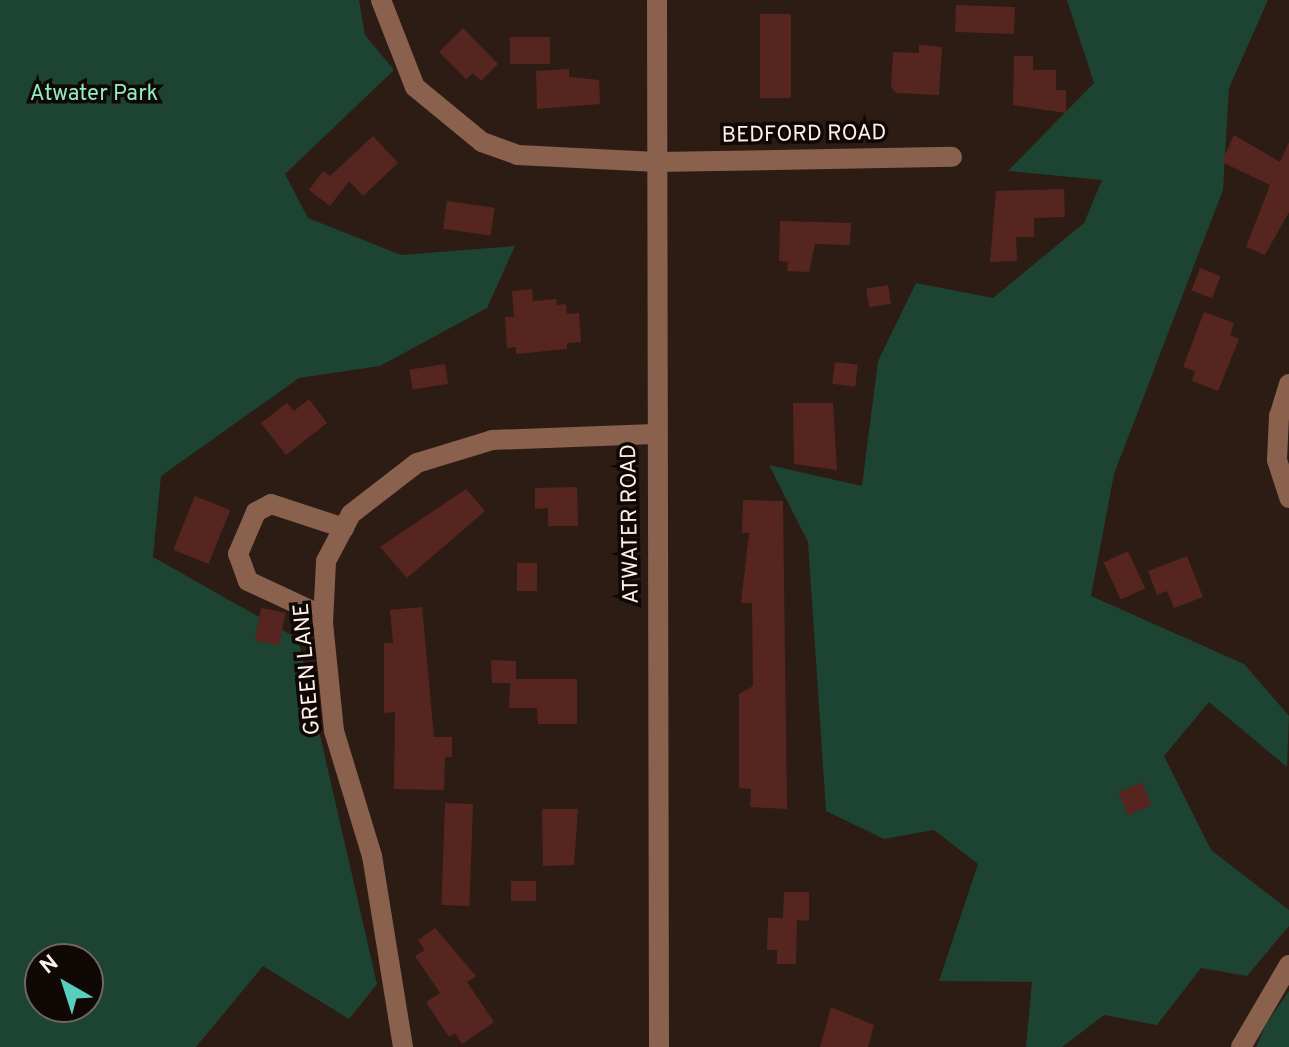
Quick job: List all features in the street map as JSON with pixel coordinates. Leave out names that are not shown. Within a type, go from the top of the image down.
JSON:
[{"type":"street","name":"BEDFORD ROAD","points":[[381,0],[415,87],[482,142],[518,155],[657,162],[952,157]]},
{"type":"street","name":"ATWATER ROAD","points":[[657,0],[654,434],[659,1047]]},
{"type":"street","points":[[1289,384],[1279,416],[1277,460],[1289,498]]},
{"type":"street","name":"GREEN LANE","points":[[403,1047],[372,856],[334,731],[323,616],[326,561],[344,528],[385,485],[432,458],[492,440],[654,434]]},
{"type":"street","points":[[323,616],[248,581],[238,554],[256,512],[271,504],[344,528]]},
{"type":"street","points":[[1241,1047],[1289,965]]},
{"type":"green space","name":"Atwater Park","points":[[0,0],[359,0],[365,35],[394,70],[285,174],[308,218],[401,255],[515,246],[487,308],[380,366],[299,378],[161,476],[153,557],[298,639],[377,984],[349,1019],[263,966],[196,1047],[0,1047]]},
{"type":"green space","points":[[1067,0],[1268,0],[1229,88],[1223,190],[1114,474],[1091,596],[1244,664],[1289,716],[1287,767],[1209,702],[1164,756],[1211,850],[1289,910],[1289,926],[1247,976],[1201,968],[1157,1025],[1104,1015],[1062,1047],[1026,1047],[1032,982],[939,981],[978,864],[934,830],[884,839],[826,811],[808,542],[769,465],[862,486],[878,361],[916,283],[993,298],[1084,223],[1102,180],[1008,171],[1094,83]]},
{"type":"green space","points":[[1289,991],[1289,1047],[1256,1047],[1266,1024]]},
{"type":"building","points":[[956,5],[1015,7],[1014,34],[955,32]]},
{"type":"building","points":[[760,14],[791,14],[791,98],[760,98]]},
{"type":"building","points":[[463,28],[498,64],[481,81],[473,73],[466,79],[439,52]]},
{"type":"building","points":[[510,37],[550,37],[550,64],[510,64]]},
{"type":"building","points":[[919,45],[942,47],[939,95],[896,93],[891,87],[893,52],[919,53]]},
{"type":"building","points":[[1014,56],[1033,56],[1033,70],[1056,70],[1056,90],[1066,90],[1066,113],[1013,105]]},
{"type":"building","points":[[569,69],[569,77],[599,80],[600,104],[537,109],[536,71]]},
{"type":"building","points":[[1234,135],[1280,162],[1289,142],[1289,212],[1265,255],[1246,247],[1270,185],[1222,162]]},
{"type":"building","points":[[373,136],[398,163],[363,196],[349,181],[330,206],[309,190],[323,171],[330,176]]},
{"type":"building","points":[[1064,189],[1065,217],[1034,218],[1034,237],[1016,237],[1017,261],[990,262],[996,191]]},
{"type":"building","points":[[447,201],[495,208],[491,235],[443,229]]},
{"type":"building","points":[[780,221],[851,223],[850,245],[815,244],[809,272],[787,271],[788,262],[779,261]]},
{"type":"building","points":[[1200,268],[1221,276],[1212,298],[1191,290]]},
{"type":"building","points":[[888,285],[891,304],[869,307],[866,288]]},
{"type":"building","points":[[532,289],[533,301],[556,299],[557,305],[566,304],[567,314],[579,313],[581,342],[567,343],[567,349],[516,354],[516,347],[507,348],[505,317],[514,317],[512,291]]},
{"type":"building","points":[[1204,312],[1234,323],[1230,335],[1239,339],[1218,391],[1192,381],[1195,371],[1183,367]]},
{"type":"building","points":[[835,362],[858,365],[855,387],[832,384]]},
{"type":"building","points":[[445,364],[448,384],[413,389],[409,370]]},
{"type":"building","points":[[309,399],[327,423],[286,455],[261,423],[287,403],[294,411]]},
{"type":"building","points":[[793,403],[833,403],[837,470],[794,464]]},
{"type":"building","points":[[577,487],[578,526],[548,526],[548,508],[535,509],[535,488]]},
{"type":"building","points":[[466,489],[485,511],[407,578],[380,547]]},
{"type":"building","points":[[195,496],[230,510],[209,564],[173,550]]},
{"type":"building","points":[[743,500],[783,501],[787,809],[750,807],[751,789],[739,788],[739,694],[753,686],[752,603],[741,603],[749,533],[742,533]]},
{"type":"building","points":[[1128,551],[1145,588],[1121,600],[1104,562]]},
{"type":"building","points":[[1187,556],[1203,597],[1174,608],[1167,591],[1157,595],[1148,571]]},
{"type":"building","points":[[517,563],[537,563],[537,591],[517,591]]},
{"type":"building","points":[[422,607],[434,737],[452,737],[452,757],[445,757],[444,790],[394,789],[395,712],[384,713],[384,643],[393,643],[390,610]]},
{"type":"building","points":[[261,608],[286,613],[279,645],[255,640]]},
{"type":"building","points":[[491,660],[516,661],[516,679],[577,679],[577,724],[538,724],[537,708],[509,708],[510,683],[492,683]]},
{"type":"building","points":[[1142,782],[1152,805],[1128,815],[1118,792]]},
{"type":"building","points":[[445,803],[473,804],[469,906],[441,905]]},
{"type":"building","points":[[542,809],[578,809],[574,865],[543,866]]},
{"type":"building","points":[[511,881],[536,881],[536,901],[511,901]]},
{"type":"building","points":[[784,892],[809,892],[809,921],[797,920],[796,964],[777,964],[777,950],[767,950],[768,918],[783,918]]},
{"type":"building","points":[[435,928],[476,976],[467,982],[494,1022],[462,1044],[455,1033],[449,1037],[426,1002],[440,993],[415,956],[425,950],[418,940]]},
{"type":"building","points":[[831,1007],[874,1025],[868,1047],[820,1047]]}]
